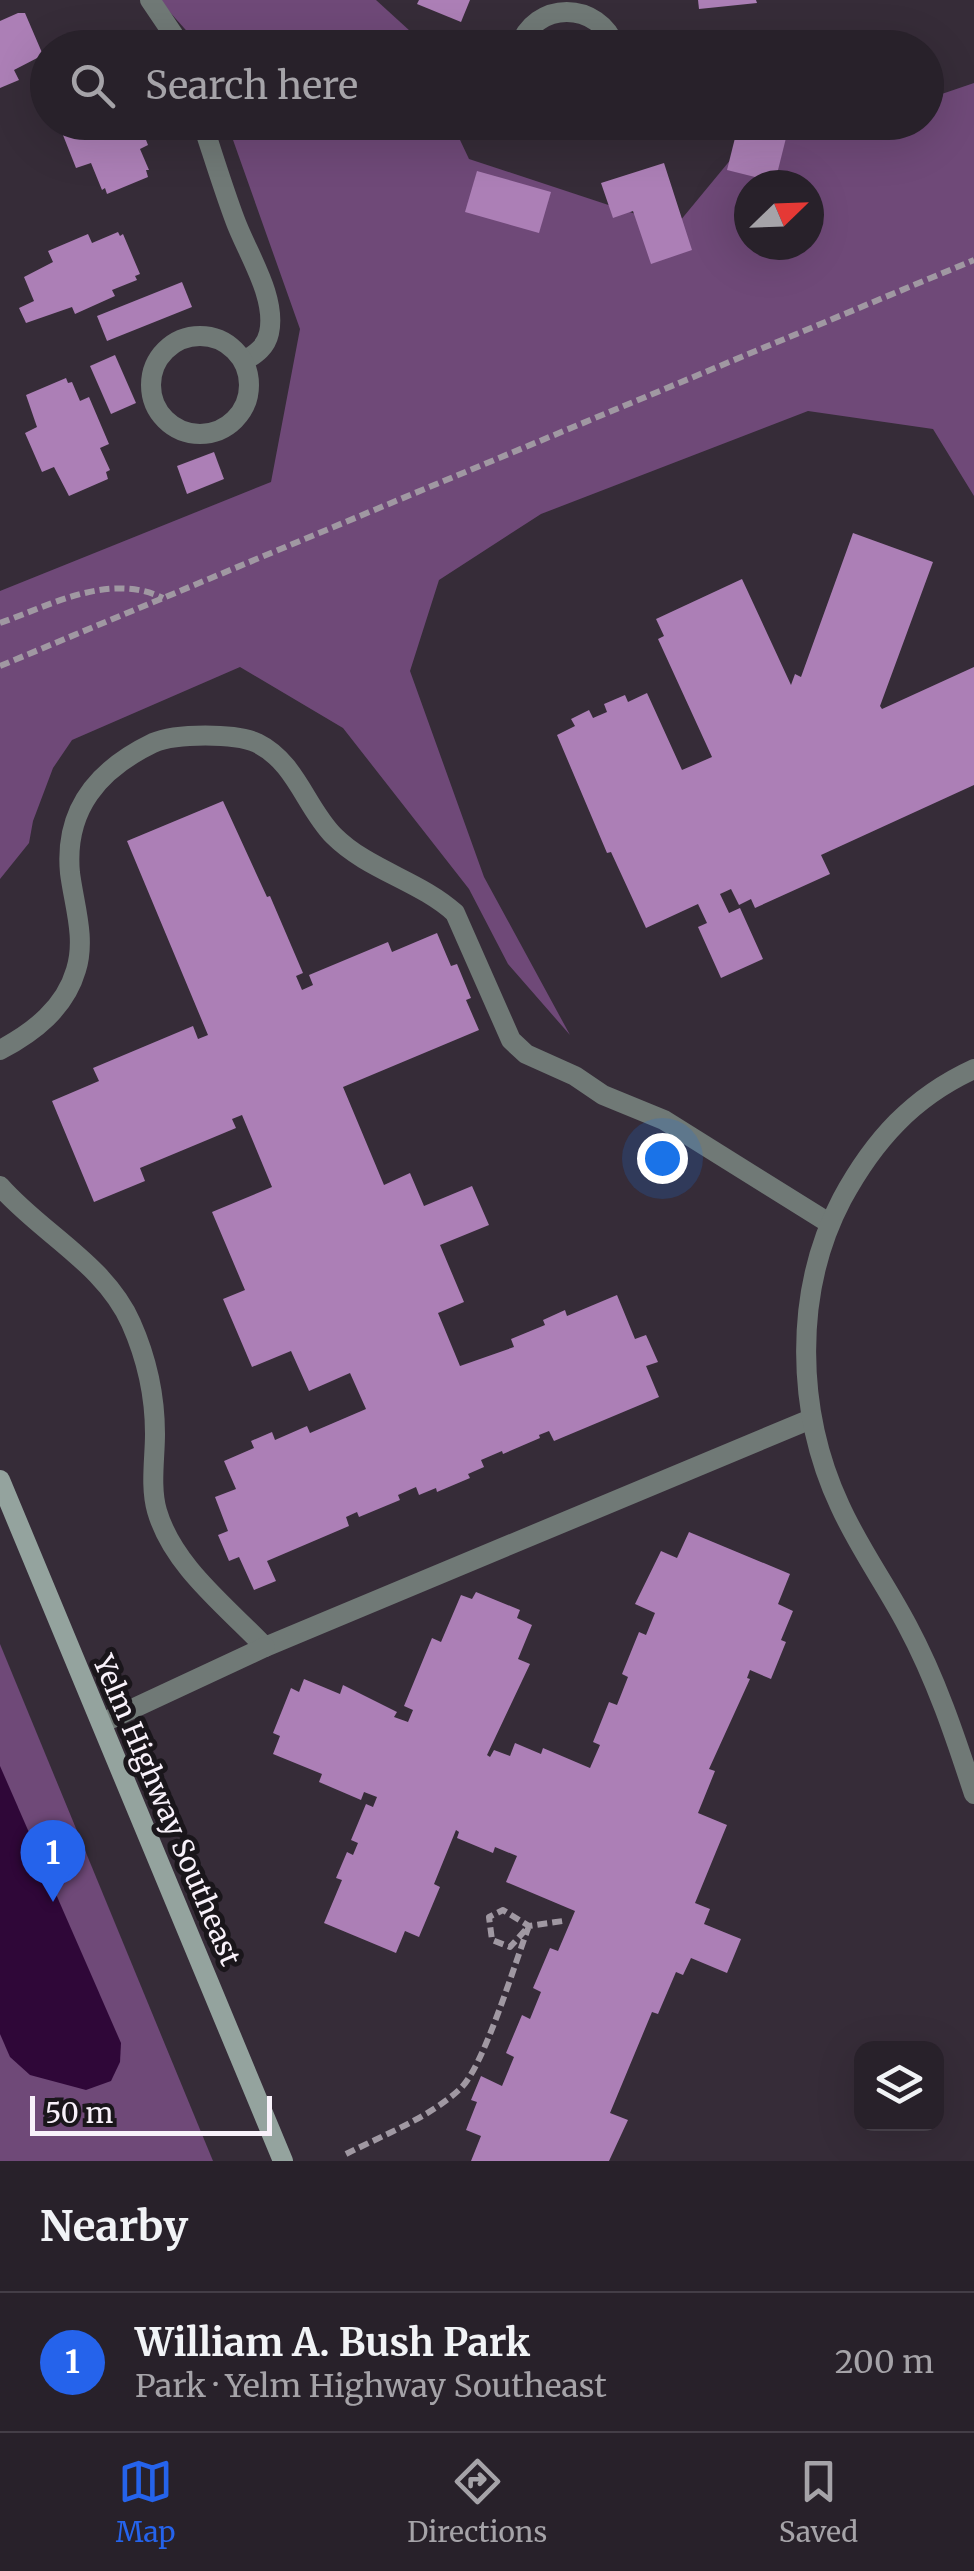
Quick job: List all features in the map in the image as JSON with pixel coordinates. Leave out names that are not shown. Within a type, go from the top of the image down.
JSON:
[{"type":"main road","name":"Yelm Highway Southeast","points":[[0,1480],[283,2161]]},
{"type":"street","points":[[150,0],[170,30]]},
{"type":"street","points":[[526,30],[540,14],[583,4],[610,30]]},
{"type":"street","points":[[208,140],[270,320],[268,336],[259,352],[244,361]]},
{"type":"street","points":[[195,336],[214,337],[231,346],[244,361],[250,379],[248,398],[239,416],[224,428],[206,434],[187,432],[170,424],[157,409],[152,371],[162,354],[176,342],[195,336]]},
{"type":"street","points":[[0,1050],[38,1026],[60,1004],[77,970],[81,942],[70,872],[70,839],[86,794],[117,762],[159,740],[205,735],[257,743],[289,769],[333,835],[455,913],[511,1040],[526,1054],[664,1120],[829,1224]]},
{"type":"street","points":[[974,1069],[942,1084],[904,1112],[856,1173],[829,1224],[813,1278],[806,1330],[811,1419],[839,1505],[946,1706],[974,1794]]},
{"type":"street","points":[[0,1186],[116,1294],[141,1347],[152,1384],[156,1508],[176,1554],[265,1647]]},
{"type":"street","points":[[102,1722],[265,1647],[811,1419]]},
{"type":"path","points":[[0,666],[974,260]]},
{"type":"path","points":[[0,623],[118,586],[146,590],[162,598]]},
{"type":"path","points":[[529,1926],[502,1910],[489,1917],[492,1940],[510,1947],[529,1926],[563,1920]]},
{"type":"path","points":[[346,2154],[444,2102],[463,2087],[478,2063],[529,1926]]},
{"type":"shaded area","points":[[159,0],[376,0],[409,30],[186,30]]},
{"type":"shaded area","points":[[974,83],[974,496],[933,429],[808,411],[541,514],[439,580],[410,671],[484,877],[570,1035],[508,964],[469,889],[343,728],[240,667],[72,740],[53,768],[29,843],[0,879],[0,591],[271,482],[300,329],[233,140],[460,140],[469,159],[675,227],[747,140],[944,140],[944,93]]},
{"type":"shaded area","points":[[0,1644],[213,2161],[0,2161]]},
{"type":"shaded area","points":[[0,1766],[121,2043],[120,2062],[111,2081],[86,2090],[30,2075],[10,2057],[0,2034]]},
{"type":"building","points":[[419,0],[470,0],[461,22],[417,4]]},
{"type":"building","points":[[698,0],[756,0],[757,3],[699,9]]},
{"type":"building","points":[[25,13],[32,30],[30,62],[14,70],[19,80],[0,88],[0,21]]},
{"type":"building","points":[[65,140],[146,140],[148,145],[140,149],[148,177],[107,194],[91,163],[76,168]]},
{"type":"building","points":[[734,140],[786,140],[778,170],[727,170]]},
{"type":"building","points":[[664,163],[692,250],[651,264],[633,211],[613,218],[601,183]]},
{"type":"building","points":[[477,171],[551,192],[539,233],[465,212]]},
{"type":"building","points":[[118,232],[123,234],[140,274],[135,276],[137,280],[112,290],[115,296],[75,314],[72,307],[26,323],[19,308],[34,301],[24,277],[53,262],[48,251],[88,234],[92,243]]},
{"type":"building","points":[[182,282],[192,307],[107,341],[97,316]]},
{"type":"building","points":[[115,355],[136,403],[111,414],[90,366]]},
{"type":"building","points":[[66,378],[68,383],[72,382],[80,401],[89,397],[109,444],[100,448],[110,470],[106,472],[108,479],[69,496],[54,467],[42,472],[25,433],[37,427],[26,395]]},
{"type":"building","points":[[214,452],[224,479],[187,494],[177,466]]},
{"type":"building","points":[[853,533],[933,562],[880,706],[882,709],[974,667],[974,785],[821,855],[830,874],[755,908],[751,899],[739,905],[731,889],[720,894],[729,913],[740,908],[763,959],[721,978],[698,927],[707,923],[698,904],[646,928],[611,852],[607,853],[557,735],[575,726],[571,719],[589,710],[593,718],[607,712],[604,704],[625,695],[628,702],[647,693],[682,770],[712,757],[658,639],[664,636],[656,619],[742,579],[791,685],[795,674],[801,677]]},
{"type":"building","points":[[223,801],[303,973],[296,976],[302,990],[313,985],[309,975],[388,942],[392,952],[437,933],[451,966],[457,964],[479,1030],[343,1087],[384,1185],[410,1173],[424,1206],[472,1186],[489,1225],[440,1245],[464,1302],[438,1313],[460,1366],[514,1347],[511,1339],[545,1325],[543,1320],[565,1310],[567,1316],[617,1295],[635,1339],[646,1335],[658,1362],[646,1366],[659,1397],[554,1441],[549,1431],[539,1435],[540,1438],[503,1454],[502,1451],[481,1460],[484,1467],[468,1474],[470,1478],[437,1492],[436,1488],[419,1495],[416,1487],[398,1495],[400,1500],[359,1517],[357,1512],[346,1517],[349,1526],[267,1561],[276,1581],[254,1590],[239,1557],[229,1561],[218,1535],[228,1531],[215,1497],[236,1489],[224,1461],[254,1448],[251,1441],[272,1432],[275,1440],[307,1426],[310,1433],[366,1409],[350,1373],[309,1391],[291,1351],[252,1367],[223,1299],[245,1290],[212,1212],[272,1187],[242,1115],[232,1119],[236,1128],[140,1168],[145,1181],[94,1202],[52,1101],[99,1081],[93,1068],[193,1026],[198,1039],[208,1035],[127,841]]},
{"type":"building","points":[[689,1532],[790,1574],[778,1604],[793,1611],[781,1640],[786,1642],[771,1679],[750,1670],[750,1679],[709,1769],[715,1771],[698,1813],[727,1825],[695,1903],[710,1909],[704,1924],[741,1939],[727,1973],[691,1958],[683,1975],[676,1972],[658,2014],[652,2012],[610,2113],[628,2120],[609,2161],[471,2161],[481,2136],[466,2130],[477,2102],[471,2100],[481,2076],[502,2086],[514,2057],[506,2053],[522,2015],[530,2019],[541,1992],[533,1988],[550,1948],[558,1951],[575,1911],[506,1882],[517,1856],[495,1847],[493,1853],[457,1838],[456,1830],[434,1884],[440,1887],[419,1937],[405,1931],[396,1953],[324,1923],[342,1880],[336,1878],[347,1852],[353,1855],[358,1843],[351,1840],[366,1804],[373,1807],[377,1797],[364,1792],[361,1800],[319,1782],[322,1774],[273,1754],[280,1736],[273,1733],[291,1688],[299,1692],[304,1679],[340,1694],[343,1685],[397,1712],[394,1717],[408,1722],[413,1710],[404,1706],[432,1638],[441,1642],[461,1595],[472,1599],[476,1592],[520,1610],[517,1618],[532,1625],[518,1659],[530,1664],[487,1755],[490,1757],[494,1750],[510,1756],[515,1743],[541,1754],[543,1748],[590,1768],[600,1745],[593,1742],[609,1702],[617,1705],[628,1677],[622,1674],[639,1632],[646,1635],[655,1613],[635,1604],[661,1551],[677,1558]]},
{"type":"place","name":"William A. Bush Park","points":[[53,1902]]}]
